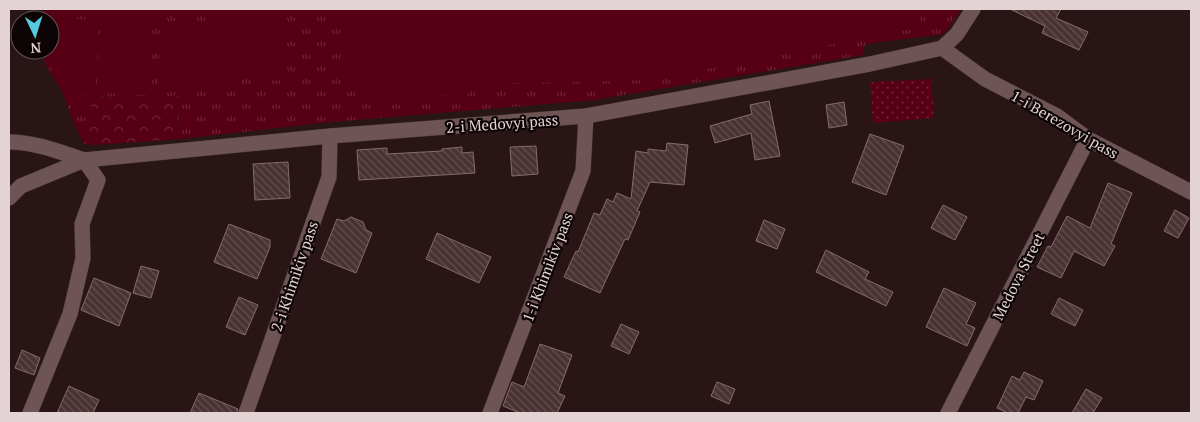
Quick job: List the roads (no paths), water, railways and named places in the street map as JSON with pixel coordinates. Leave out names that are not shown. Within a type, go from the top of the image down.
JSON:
[{"type":"street","points":[[942,48],[957,34],[973,9]]},
{"type":"street","name":"2-i Medovyi pass","points":[[9,142],[20,142],[48,148],[84,160],[330,136],[586,116],[896,59],[942,48]]},
{"type":"street","name":"1-i Berezovyi pass","points":[[942,48],[985,79],[1057,116],[1088,140],[1191,192]]},
{"type":"street","name":"1-i Khimikiv pass","points":[[490,413],[583,171],[586,116]]},
{"type":"street","name":"2-i Khimikiv pass","points":[[246,413],[329,177],[330,136]]},
{"type":"street","name":"Medova Street","points":[[948,413],[1088,140]]},
{"type":"street","points":[[9,198],[21,186],[84,160],[98,180],[82,224],[83,258],[70,314],[30,413]]}]
